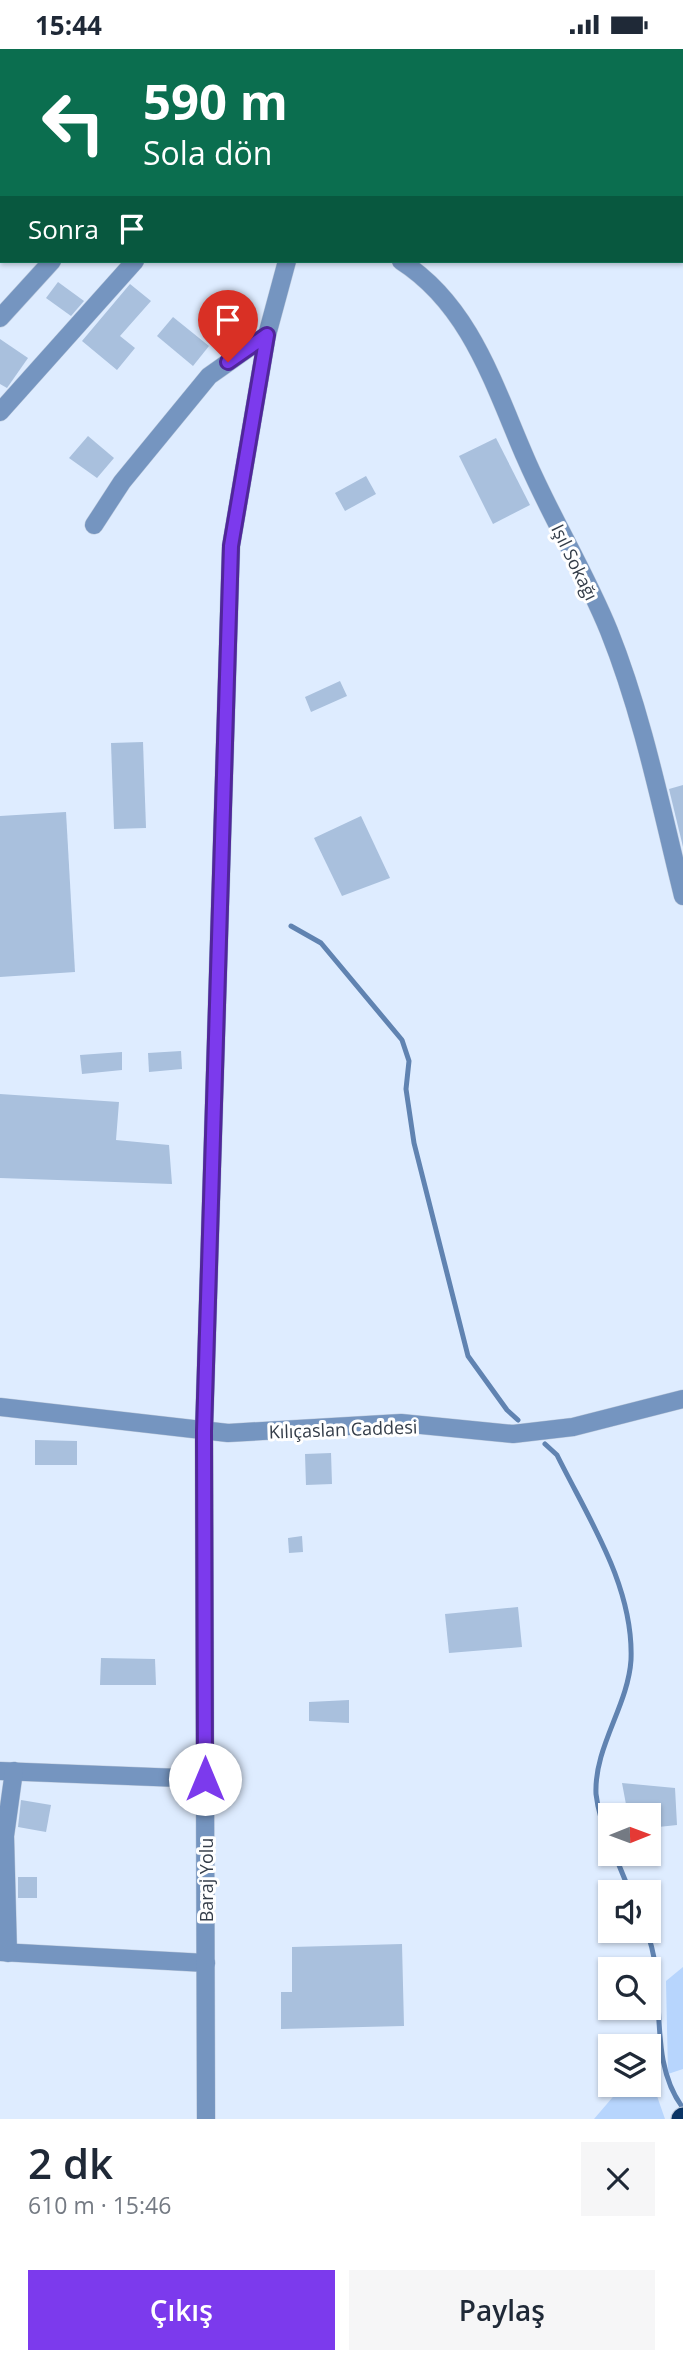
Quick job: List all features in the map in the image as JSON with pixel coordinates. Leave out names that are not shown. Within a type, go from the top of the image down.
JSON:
[{"type":"street","points":[[0,318],[49,263]]},
{"type":"street","points":[[0,412],[133,263]]},
{"type":"street","name":"Baraj Yolu","points":[[206,2119],[204,1431],[231,546],[267,335],[286,263]]},
{"type":"street","name":"Işıl Sokağı","points":[[403,263],[452,304],[487,369],[532,473],[608,629],[634,702],[683,896]]},
{"type":"street","points":[[94,526],[122,482],[209,376],[267,335]]},
{"type":"street","name":"Kılıçaslan Caddesi","points":[[0,1407],[228,1433],[401,1423],[513,1434],[573,1427],[683,1399]]},
{"type":"street","points":[[205,1779],[7,1771],[4,1953],[206,1963]]},
{"type":"shaded area","points":[[683,1967],[683,2069],[668,2074],[666,1981]]},
{"type":"shaded area","points":[[613,2097],[657,2097],[665,2119],[594,2119]]},
{"type":"building","points":[[58,282],[84,301],[71,316],[46,298]]},
{"type":"building","points":[[130,284],[151,301],[120,336],[135,348],[117,370],[82,341]]},
{"type":"building","points":[[173,317],[209,346],[193,366],[157,336]]},
{"type":"building","points":[[0,339],[28,358],[7,388],[0,384]]},
{"type":"building","points":[[88,436],[114,458],[97,478],[69,458]]},
{"type":"building","points":[[496,438],[530,505],[493,524],[459,456]]},
{"type":"building","points":[[366,476],[376,494],[345,511],[335,493]]},
{"type":"building","points":[[340,681],[347,696],[311,712],[305,697]]},
{"type":"building","points":[[143,742],[146,828],[114,829],[111,743]]},
{"type":"building","points":[[683,785],[683,847],[669,789]]},
{"type":"building","points":[[66,812],[75,972],[0,977],[0,816]]},
{"type":"building","points":[[361,816],[390,878],[342,896],[314,838]]},
{"type":"building","points":[[181,1051],[182,1069],[149,1072],[148,1053]]},
{"type":"building","points":[[122,1052],[122,1070],[82,1074],[80,1055]]},
{"type":"building","points":[[0,1094],[119,1102],[116,1140],[169,1145],[172,1184],[0,1178]]},
{"type":"building","points":[[35,1440],[77,1441],[77,1465],[35,1465]]},
{"type":"building","points":[[331,1453],[332,1484],[306,1485],[305,1454]]},
{"type":"building","points":[[302,1536],[303,1552],[289,1553],[288,1538]]},
{"type":"building","points":[[518,1607],[522,1647],[449,1653],[445,1614]]},
{"type":"building","points":[[101,1658],[155,1659],[156,1685],[100,1685]]},
{"type":"building","points":[[349,1700],[349,1723],[309,1721],[309,1702]]},
{"type":"building","points":[[622,1783],[675,1788],[677,1825],[662,1827],[662,1803],[626,1803]]},
{"type":"building","points":[[21,1800],[51,1805],[46,1832],[18,1827]]},
{"type":"building","points":[[18,1877],[37,1877],[37,1898],[18,1898]]},
{"type":"building","points":[[402,1944],[404,2026],[281,2029],[281,1992],[292,1992],[292,1947]]},
{"type":"waterway","points":[[291,926],[321,943],[402,1040],[409,1061],[406,1089],[414,1143],[468,1356],[507,1410],[518,1420]]},
{"type":"waterway","points":[[545,1444],[557,1455],[607,1553],[625,1606],[630,1633],[629,1677],[600,1760],[596,1794],[598,1807]]},
{"type":"waterway","points":[[619,1866],[625,1880]]},
{"type":"waterway","points":[[650,1943],[656,1974],[664,2067],[671,2088],[683,2108]]},
{"type":"route","points":[[205,1779],[204,1431],[231,546],[267,335],[228,362]]}]
